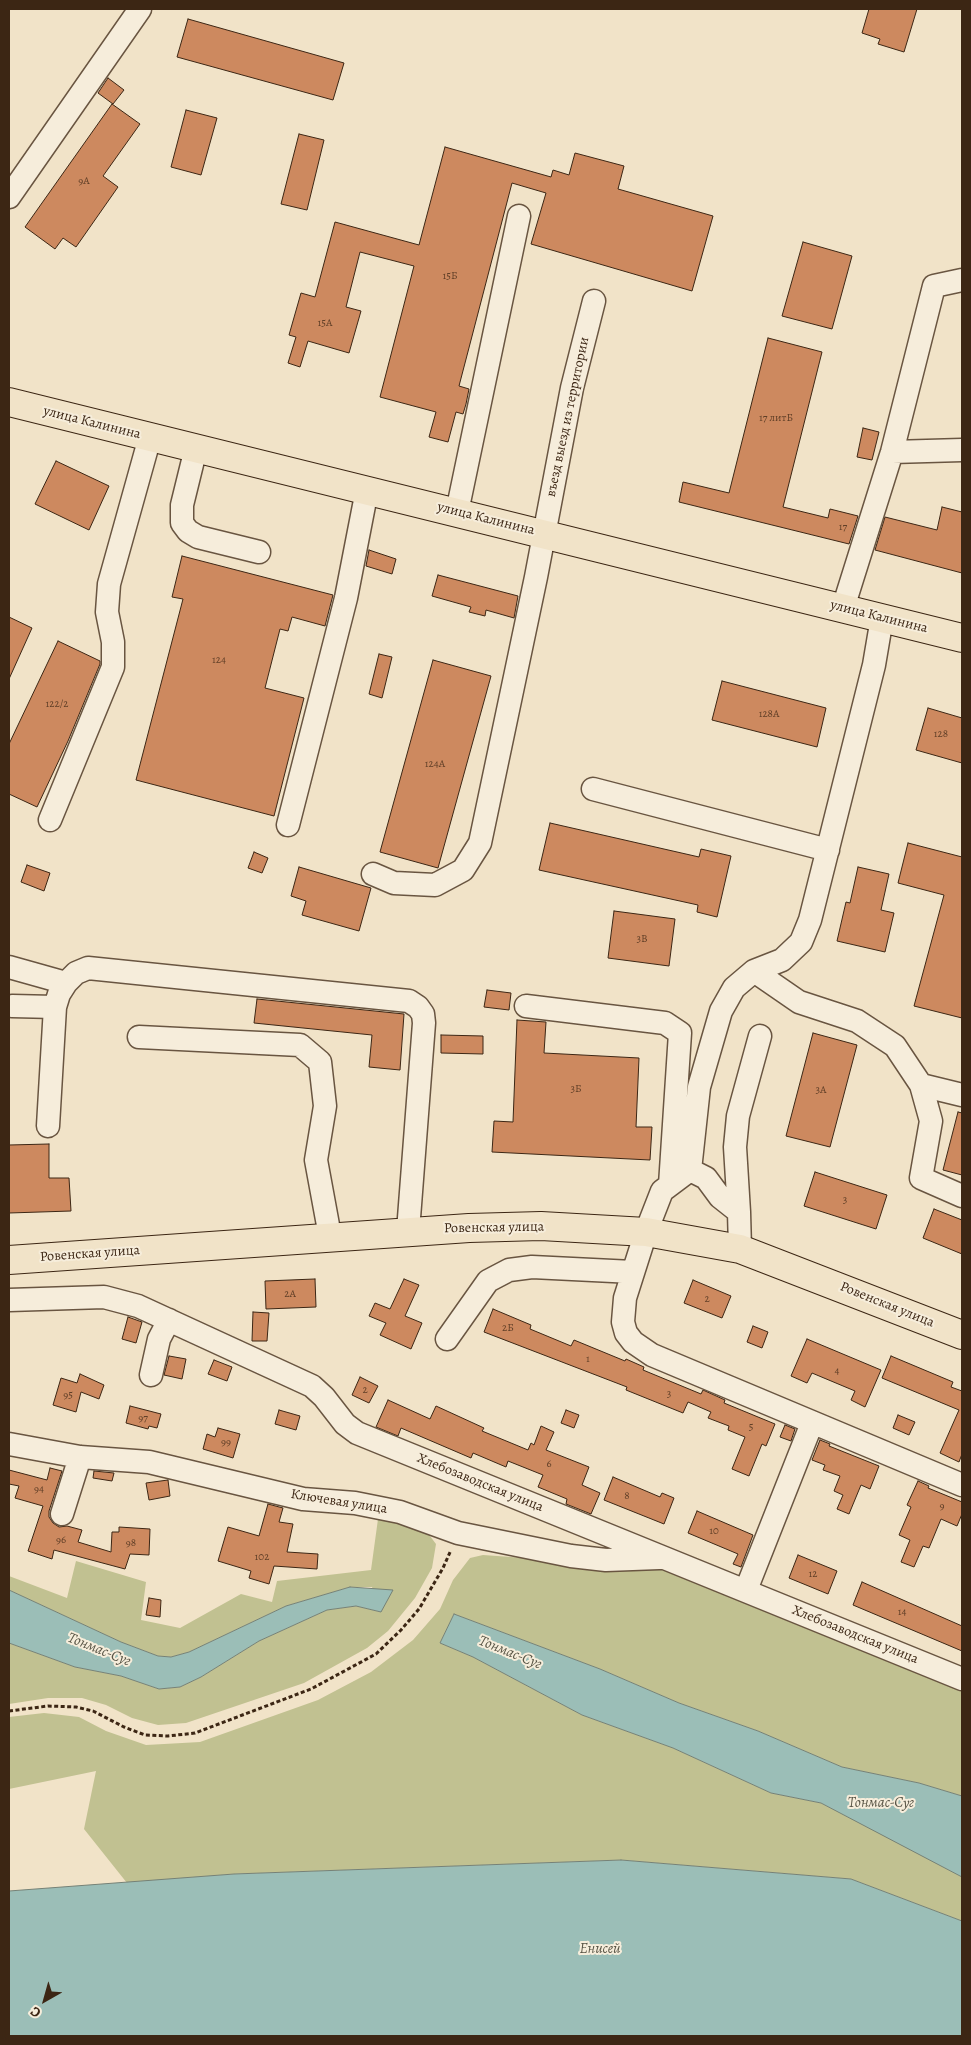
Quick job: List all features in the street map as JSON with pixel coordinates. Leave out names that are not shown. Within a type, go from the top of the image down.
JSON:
[{"type":"main road","name":"улица Калинина","points":[[9,402],[962,638]]},
{"type":"main road","name":"Ровенская улица","points":[[9,1260],[408,1231],[541,1226],[646,1232],[740,1249],[962,1335]]},
{"type":"street","points":[[9,197],[140,9]]},
{"type":"street","points":[[457,512],[519,216]]},
{"type":"street","points":[[843,608],[892,452],[934,286],[962,280]]},
{"type":"street","name":"въезд выезд из территории","points":[[373,874],[394,883],[435,885],[463,870],[480,843],[572,388],[594,301]]},
{"type":"street","points":[[50,820],[113,667],[113,642],[107,612],[110,584],[150,437]]},
{"type":"street","points":[[196,448],[182,505],[182,523],[188,531],[198,536],[258,552]]},
{"type":"street","points":[[892,452],[962,450]]},
{"type":"street","points":[[288,825],[346,598],[367,490]]},
{"type":"street","points":[[882,618],[874,665],[810,920],[801,942],[782,960],[754,972],[734,988],[721,1011],[699,1087],[690,1170],[662,1191],[646,1232],[623,1310],[626,1333],[633,1342],[652,1355],[962,1485]]},
{"type":"street","points":[[593,789],[828,850]]},
{"type":"street","points":[[9,967],[66,983]]},
{"type":"street","points":[[48,1126],[54,1007],[66,983],[76,973],[88,968],[408,1002],[418,1007],[423,1014],[424,1024],[408,1231]]},
{"type":"street","points":[[754,972],[800,1002],[857,1021],[895,1046],[921,1085],[931,1121],[921,1178],[962,1196]]},
{"type":"street","points":[[12,1006],[54,1007]]},
{"type":"street","points":[[526,1006],[665,1023],[680,1033],[670,1185]]},
{"type":"street","points":[[740,1249],[735,1147],[738,1116],[760,1036]]},
{"type":"street","points":[[139,1037],[300,1045],[320,1062],[325,1106],[316,1160],[330,1236]]},
{"type":"street","points":[[921,1085],[962,1095]]},
{"type":"street","points":[[690,1170],[706,1178],[720,1197],[739,1212]]},
{"type":"street","points":[[447,1339],[479,1290],[488,1281],[504,1272],[532,1267],[633,1272]]},
{"type":"street","name":"Хлебозаводская улица","points":[[9,1300],[104,1297],[138,1306],[312,1386],[324,1397],[345,1424],[358,1434],[667,1557],[962,1678]]},
{"type":"street","points":[[151,1375],[159,1339],[169,1320]]},
{"type":"street","points":[[746,1590],[812,1422]]},
{"type":"street","name":"Ключевая улица","points":[[9,1444],[80,1457],[149,1462],[303,1498],[356,1503],[400,1512],[458,1533],[571,1556],[597,1559],[667,1557]]},
{"type":"street","points":[[62,1514],[80,1457]]},
{"type":"path","points":[[9,1711],[48,1706],[76,1707],[93,1712],[145,1735],[168,1736],[195,1733],[311,1689],[376,1654],[401,1630],[419,1609],[443,1568],[458,1533]]},
{"type":"green space","points":[[378,1519],[411,1525],[427,1532],[436,1544],[432,1568],[415,1598],[388,1631],[367,1648],[304,1683],[186,1723],[158,1725],[132,1718],[106,1705],[82,1698],[48,1698],[9,1704],[9,1643],[75,1667],[121,1676],[159,1689],[180,1687],[201,1677],[259,1641],[327,1610],[356,1606],[381,1612],[372,1587],[350,1587],[286,1606],[189,1652],[171,1657],[158,1656],[121,1642],[9,1590],[9,1576],[67,1598],[76,1561],[146,1582],[141,1620],[180,1628],[241,1594],[272,1602],[277,1581],[371,1570]]},
{"type":"green space","points":[[483,1555],[525,1558],[613,1572],[663,1567],[962,1686],[962,1796],[919,1783],[842,1767],[758,1731],[679,1703],[600,1669],[454,1614],[440,1643],[473,1657],[582,1715],[673,1748],[771,1793],[821,1803],[896,1841],[962,1877],[962,1921],[851,1879],[621,1860],[234,1874],[127,1883],[84,1829],[96,1771],[9,1789],[9,1717],[44,1713],[79,1717],[106,1731],[146,1745],[200,1742],[318,1700],[371,1672],[413,1640],[440,1609],[453,1580],[470,1558]]},
{"type":"water","name":"Тонмас-Суг","points":[[350,1587],[393,1590],[381,1612],[356,1606],[327,1610],[259,1641],[201,1677],[180,1687],[159,1689],[121,1676],[75,1667],[9,1643],[9,1590],[121,1642],[158,1656],[171,1657],[189,1652],[286,1606]]},
{"type":"water","name":"Тонмас-Суг","points":[[454,1614],[600,1669],[679,1703],[758,1731],[842,1767],[919,1783],[962,1796],[962,1877],[821,1803],[771,1793],[673,1748],[582,1715],[473,1657],[440,1643]]},
{"type":"water","name":"Енисей","points":[[621,1860],[851,1879],[962,1921],[962,2036],[9,2036],[9,1891],[234,1874]]},
{"type":"building","points":[[869,9],[917,9],[904,52],[878,44],[880,39],[862,33]]},
{"type":"building","points":[[188,19],[344,63],[333,100],[177,57]]},
{"type":"building","points":[[108,78],[124,90],[113,104],[98,93]]},
{"type":"building","points":[[112,104],[140,124],[103,176],[118,187],[76,247],[63,238],[55,249],[25,227]]},
{"type":"building","points":[[186,110],[217,118],[201,175],[171,167]]},
{"type":"building","points":[[299,134],[324,140],[307,210],[281,204]]},
{"type":"building","points":[[445,147],[551,177],[553,170],[569,175],[575,153],[624,166],[618,189],[713,216],[692,291],[531,244],[546,193],[512,183],[459,386],[469,389],[466,404],[463,414],[456,412],[448,442],[429,437],[436,412],[380,397],[414,266],[360,252],[346,307],[361,311],[349,353],[308,341],[300,367],[288,363],[296,337],[289,335],[301,293],[315,297],[335,222],[419,245]]},
{"type":"building","points":[[803,242],[852,256],[832,329],[782,316]]},
{"type":"building","points":[[768,338],[822,352],[783,507],[828,518],[830,509],[858,516],[849,544],[679,502],[683,482],[729,493]]},
{"type":"building","points":[[863,428],[879,432],[872,460],[857,457]]},
{"type":"building","points":[[56,461],[109,486],[89,530],[35,504]]},
{"type":"building","points":[[942,507],[962,512],[962,573],[875,550],[885,517],[937,530]]},
{"type":"building","points":[[369,550],[396,559],[392,574],[366,566]]},
{"type":"building","points":[[182,556],[333,595],[325,626],[292,617],[288,631],[280,629],[265,688],[304,698],[274,816],[136,780],[183,599],[172,597]]},
{"type":"building","points":[[438,575],[518,596],[514,618],[486,610],[485,616],[469,612],[471,607],[432,596]]},
{"type":"building","points":[[9,617],[32,628],[9,679]]},
{"type":"building","points":[[58,641],[100,661],[100,664],[68,741],[37,807],[9,794],[9,744]]},
{"type":"building","points":[[379,654],[392,657],[382,698],[369,694]]},
{"type":"building","points":[[433,660],[491,676],[438,868],[380,852]]},
{"type":"building","points":[[722,681],[826,708],[817,747],[712,720]]},
{"type":"building","points":[[928,708],[962,718],[962,763],[916,750]]},
{"type":"building","points":[[550,823],[699,857],[701,849],[731,856],[717,917],[697,912],[698,905],[539,870]]},
{"type":"building","points":[[908,843],[962,857],[962,1018],[914,1006],[944,895],[898,883]]},
{"type":"building","points":[[254,852],[268,858],[262,873],[248,868]]},
{"type":"building","points":[[27,865],[50,873],[44,891],[21,882]]},
{"type":"building","points":[[299,867],[371,888],[359,931],[302,915],[306,901],[291,896]]},
{"type":"building","points":[[858,867],[889,874],[881,910],[894,913],[885,952],[837,941],[846,902],[850,903]]},
{"type":"building","points":[[614,911],[675,919],[669,966],[608,958]]},
{"type":"building","points":[[487,990],[511,993],[509,1010],[484,1007]]},
{"type":"building","points":[[257,999],[404,1014],[400,1070],[369,1067],[372,1035],[254,1023]]},
{"type":"building","points":[[517,1020],[546,1022],[544,1053],[639,1058],[636,1127],[652,1127],[650,1160],[492,1152],[494,1121],[513,1122]]},
{"type":"building","points":[[813,1033],[857,1045],[830,1147],[786,1136]]},
{"type":"building","points":[[441,1035],[483,1036],[483,1054],[441,1053]]},
{"type":"building","points":[[958,1112],[962,1113],[962,1175],[943,1170]]},
{"type":"building","points":[[49,1144],[49,1178],[69,1178],[71,1211],[9,1213],[9,1145]]},
{"type":"building","points":[[815,1172],[887,1195],[876,1229],[804,1206]]},
{"type":"building","points":[[934,1209],[962,1220],[962,1254],[923,1238]]},
{"type":"building","points":[[315,1279],[316,1307],[266,1309],[265,1281]]},
{"type":"building","points":[[404,1279],[419,1285],[405,1316],[422,1323],[411,1349],[380,1335],[386,1323],[369,1316],[375,1303],[390,1309]]},
{"type":"building","points":[[693,1280],[731,1296],[722,1318],[684,1303]]},
{"type":"building","points":[[493,1309],[531,1325],[530,1329],[571,1346],[574,1340],[625,1361],[626,1359],[644,1367],[643,1370],[701,1394],[703,1390],[725,1400],[724,1403],[775,1424],[766,1446],[762,1444],[749,1476],[732,1469],[745,1437],[728,1430],[729,1426],[708,1418],[711,1412],[688,1402],[683,1413],[626,1390],[627,1387],[484,1332]]},
{"type":"building","points":[[253,1312],[269,1313],[267,1341],[252,1341]]},
{"type":"building","points":[[128,1317],[142,1322],[136,1343],[122,1339]]},
{"type":"building","points":[[753,1326],[768,1332],[762,1348],[747,1342]]},
{"type":"building","points":[[807,1339],[881,1370],[865,1407],[851,1400],[855,1391],[812,1373],[807,1383],[791,1376]]},
{"type":"building","points":[[169,1356],[186,1359],[182,1379],[164,1375]]},
{"type":"building","points":[[891,1356],[953,1382],[951,1387],[962,1391],[962,1454],[959,1462],[940,1453],[959,1410],[882,1378]]},
{"type":"building","points":[[214,1360],[232,1367],[227,1381],[208,1374]]},
{"type":"building","points":[[80,1374],[104,1385],[99,1399],[81,1392],[76,1412],[53,1405],[61,1378],[77,1383]]},
{"type":"building","points":[[360,1377],[378,1386],[369,1403],[352,1395]]},
{"type":"building","points":[[388,1400],[430,1419],[436,1406],[484,1428],[482,1431],[528,1450],[531,1443],[534,1445],[541,1426],[554,1432],[546,1450],[589,1467],[582,1485],[600,1493],[591,1514],[566,1504],[567,1499],[538,1487],[543,1475],[508,1461],[506,1467],[473,1453],[471,1458],[401,1428],[398,1436],[376,1427]]},
{"type":"building","points":[[130,1406],[161,1414],[157,1428],[149,1426],[148,1429],[126,1423]]},
{"type":"building","points":[[279,1410],[300,1416],[296,1430],[275,1424]]},
{"type":"building","points":[[566,1410],[579,1415],[574,1428],[561,1423]]},
{"type":"building","points":[[898,1415],[915,1422],[909,1435],[893,1428]]},
{"type":"building","points":[[785,1425],[795,1429],[791,1441],[780,1437]]},
{"type":"building","points":[[218,1428],[240,1434],[233,1458],[203,1449],[207,1434],[215,1437]]},
{"type":"building","points":[[820,1440],[830,1444],[829,1446],[879,1466],[870,1489],[861,1485],[849,1514],[837,1509],[843,1495],[834,1491],[840,1476],[823,1470],[825,1465],[812,1460]]},
{"type":"building","points":[[50,1468],[62,1471],[49,1511],[49,1517],[53,1523],[59,1527],[67,1526],[82,1530],[78,1542],[111,1552],[112,1532],[119,1532],[119,1527],[150,1529],[149,1555],[130,1554],[125,1569],[54,1550],[52,1559],[28,1551],[43,1506],[15,1498],[19,1486],[9,1484],[9,1470],[47,1480]]},
{"type":"building","points":[[94,1471],[114,1473],[112,1481],[93,1478]]},
{"type":"building","points":[[613,1477],[660,1497],[662,1493],[674,1498],[664,1524],[604,1500]]},
{"type":"building","points":[[168,1480],[170,1496],[149,1500],[146,1483]]},
{"type":"building","points":[[918,1481],[929,1486],[928,1488],[962,1502],[962,1514],[957,1526],[941,1519],[929,1548],[923,1546],[914,1567],[901,1562],[910,1540],[899,1535],[911,1507],[907,1505]]},
{"type":"building","points":[[268,1504],[283,1508],[279,1522],[293,1524],[287,1552],[318,1554],[317,1569],[274,1566],[269,1584],[249,1578],[251,1571],[218,1561],[228,1527],[259,1536]]},
{"type":"building","points":[[697,1511],[753,1535],[741,1567],[733,1564],[738,1554],[688,1533]]},
{"type":"building","points":[[798,1555],[837,1571],[828,1594],[789,1578]]},
{"type":"building","points":[[862,1582],[962,1626],[962,1651],[853,1605]]},
{"type":"building","points":[[149,1598],[161,1600],[160,1617],[146,1615]]}]
